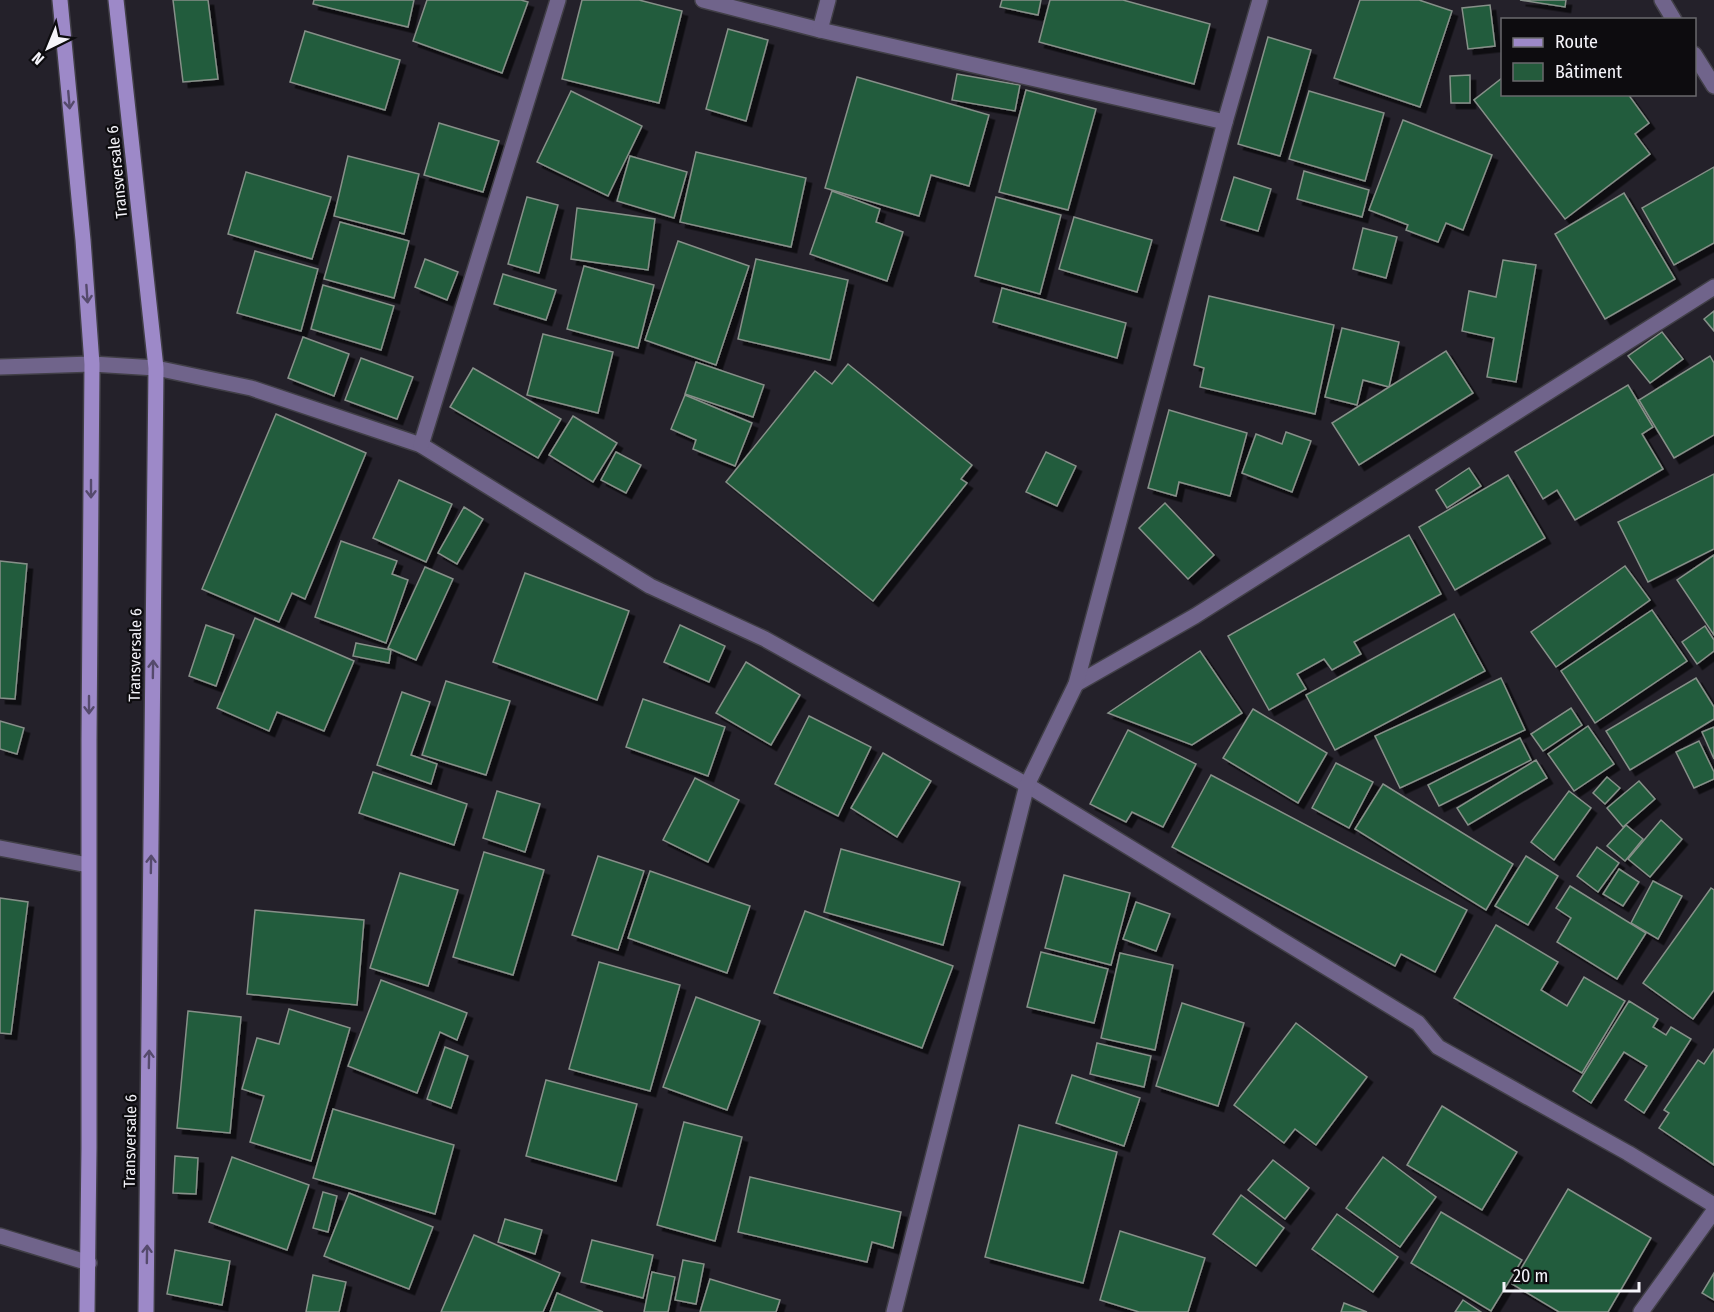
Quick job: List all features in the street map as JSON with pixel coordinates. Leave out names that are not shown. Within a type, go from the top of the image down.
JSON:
[{"type":"main road","points":[[60,0],[83,240],[92,364],[87,1312]]},
{"type":"main road","name":"Transversale 6","points":[[116,0],[156,368],[146,1312]]},
{"type":"street","points":[[421,445],[558,0]]},
{"type":"street","points":[[703,0],[820,30],[1225,122]]},
{"type":"street","points":[[820,30],[828,0]]},
{"type":"street","points":[[894,1312],[1027,785],[1076,684],[1225,122],[1260,0]]},
{"type":"street","points":[[1662,0],[1673,18]]},
{"type":"street","points":[[1696,56],[1714,86]]},
{"type":"street","points":[[1076,684],[1195,616],[1714,287]]},
{"type":"street","points":[[0,368],[92,364],[156,368],[251,388],[421,445],[650,586],[765,639],[1027,785],[1418,1023],[1437,1047],[1628,1153],[1714,1205]]},
{"type":"street","points":[[0,848],[88,865]]},
{"type":"street","points":[[1641,1312],[1714,1211]]},
{"type":"street","points":[[0,1236],[89,1263]]},
{"type":"building","points":[[173,0],[208,0],[218,79],[183,82]]},
{"type":"building","points":[[314,0],[414,0],[408,27],[313,4]]},
{"type":"building","points":[[427,0],[521,0],[528,2],[502,73],[413,41]]},
{"type":"building","points":[[582,0],[639,0],[682,11],[659,103],[562,79]]},
{"type":"building","points":[[1002,0],[1041,0],[1038,15],[1000,7]]},
{"type":"building","points":[[1050,0],[1123,0],[1210,24],[1194,84],[1039,42]]},
{"type":"building","points":[[1360,0],[1419,0],[1452,11],[1420,107],[1334,78]]},
{"type":"building","points":[[1520,0],[1566,0],[1565,7]]},
{"type":"building","points":[[1490,5],[1495,46],[1468,49],[1462,8]]},
{"type":"building","points":[[728,29],[768,40],[746,121],[706,109]]},
{"type":"building","points":[[305,31],[400,60],[385,110],[290,82]]},
{"type":"building","points":[[1268,37],[1311,50],[1280,156],[1238,144]]},
{"type":"building","points":[[957,74],[1020,85],[1015,111],[952,100]]},
{"type":"building","points":[[1470,75],[1470,103],[1451,103],[1450,76]]},
{"type":"building","points":[[857,77],[989,115],[969,186],[931,175],[919,216],[825,188]]},
{"type":"building","points":[[1501,79],[1501,96],[1629,96],[1649,123],[1635,134],[1650,154],[1565,219],[1474,100]]},
{"type":"building","points":[[1026,90],[1096,109],[1068,210],[999,192]]},
{"type":"building","points":[[571,91],[642,126],[608,196],[537,162]]},
{"type":"building","points":[[1309,91],[1384,113],[1365,181],[1289,159]]},
{"type":"building","points":[[1403,120],[1492,155],[1463,230],[1446,223],[1438,242],[1406,230],[1408,225],[1369,210]]},
{"type":"building","points":[[439,123],[499,141],[483,192],[424,175]]},
{"type":"building","points":[[696,152],[806,178],[791,247],[680,222]]},
{"type":"building","points":[[348,156],[419,174],[404,234],[334,216]]},
{"type":"building","points":[[630,156],[687,172],[674,218],[617,201]]},
{"type":"building","points":[[1714,167],[1714,243],[1674,265],[1642,208]]},
{"type":"building","points":[[1304,171],[1369,190],[1362,217],[1297,199]]},
{"type":"building","points":[[246,172],[331,197],[312,259],[228,234]]},
{"type":"building","points":[[1234,177],[1271,189],[1258,231],[1221,220]]},
{"type":"building","points":[[832,191],[880,209],[876,222],[903,232],[887,281],[810,254]]},
{"type":"building","points":[[1624,193],[1675,279],[1605,319],[1555,234]]},
{"type":"building","points":[[527,197],[558,205],[539,273],[508,264]]},
{"type":"building","points":[[996,197],[1061,215],[1040,294],[975,276]]},
{"type":"building","points":[[577,208],[655,219],[648,270],[571,259]]},
{"type":"building","points":[[1074,217],[1152,240],[1137,292],[1059,269]]},
{"type":"building","points":[[340,222],[409,241],[394,298],[324,279]]},
{"type":"building","points":[[1363,228],[1397,237],[1386,278],[1353,269]]},
{"type":"building","points":[[678,241],[749,266],[716,365],[645,340]]},
{"type":"building","points":[[255,251],[318,269],[301,331],[237,313]]},
{"type":"building","points":[[425,259],[458,272],[447,300],[415,287]]},
{"type":"building","points":[[756,259],[848,280],[830,360],[738,339]]},
{"type":"building","points":[[1503,260],[1536,265],[1516,382],[1487,377],[1494,338],[1462,331],[1469,291],[1496,297]]},
{"type":"building","points":[[584,266],[654,285],[638,348],[567,329]]},
{"type":"building","points":[[503,274],[556,290],[546,320],[494,304]]},
{"type":"building","points":[[323,285],[394,306],[381,350],[311,329]]},
{"type":"building","points":[[1002,288],[1126,323],[1117,358],[993,322]]},
{"type":"building","points":[[1209,296],[1334,325],[1315,414],[1200,387],[1204,368],[1194,365]]},
{"type":"building","points":[[1714,311],[1714,331],[1704,319]]},
{"type":"building","points":[[1342,328],[1399,342],[1389,387],[1363,380],[1357,405],[1325,397]]},
{"type":"building","points":[[1662,332],[1683,359],[1650,383],[1628,356]]},
{"type":"building","points":[[543,334],[613,352],[598,413],[527,395]]},
{"type":"building","points":[[303,337],[349,354],[334,396],[288,378]]},
{"type":"building","points":[[1446,351],[1473,393],[1359,465],[1332,423]]},
{"type":"building","points":[[1710,356],[1714,363],[1714,435],[1674,458],[1639,400]]},
{"type":"building","points":[[361,358],[413,377],[397,419],[345,400]]},
{"type":"building","points":[[696,362],[764,385],[753,417],[685,394]]},
{"type":"building","points":[[848,364],[972,465],[961,479],[967,483],[873,601],[726,482],[815,371],[832,384]]},
{"type":"building","points":[[473,368],[561,419],[538,458],[450,407]]},
{"type":"building","points":[[1628,385],[1653,427],[1642,434],[1663,469],[1575,520],[1557,490],[1543,499],[1515,452]]},
{"type":"building","points":[[685,395],[752,423],[735,466],[693,449],[696,440],[671,429]]},
{"type":"building","points":[[1169,410],[1247,433],[1230,496],[1179,482],[1176,496],[1148,488]]},
{"type":"building","points":[[276,414],[366,453],[305,599],[292,593],[279,622],[202,589]]},
{"type":"building","points":[[573,416],[617,443],[593,482],[549,455]]},
{"type":"building","points":[[1286,432],[1311,441],[1292,492],[1242,473],[1256,434],[1282,444]]},
{"type":"building","points":[[616,452],[641,465],[626,493],[601,480]]},
{"type":"building","points":[[1046,452],[1076,466],[1057,506],[1026,492]]},
{"type":"building","points":[[1469,468],[1481,486],[1447,508],[1436,490]]},
{"type":"building","points":[[1714,474],[1714,549],[1648,582],[1618,522]]},
{"type":"building","points":[[1508,475],[1545,538],[1455,590],[1419,527]]},
{"type":"building","points":[[399,480],[452,504],[426,562],[373,538]]},
{"type":"building","points":[[1165,503],[1214,555],[1188,579],[1139,528]]},
{"type":"building","points":[[464,507],[483,519],[457,564],[438,553]]},
{"type":"building","points":[[1409,535],[1441,594],[1354,642],[1361,654],[1332,670],[1324,659],[1297,674],[1306,689],[1269,710],[1228,636]]},
{"type":"building","points":[[341,541],[397,561],[392,574],[408,580],[386,643],[315,617]]},
{"type":"building","points":[[1714,555],[1714,635],[1677,580]]},
{"type":"building","points":[[0,561],[27,564],[15,699],[0,698]]},
{"type":"building","points":[[1625,566],[1650,600],[1556,667],[1531,632]]},
{"type":"building","points":[[425,567],[453,579],[416,660],[388,648]]},
{"type":"building","points":[[525,573],[629,611],[597,700],[493,662]]},
{"type":"building","points":[[1652,610],[1687,661],[1595,723],[1561,671]]},
{"type":"building","points":[[1454,614],[1485,671],[1335,750],[1306,695]]},
{"type":"building","points":[[255,618],[354,661],[324,731],[277,712],[269,731],[217,708]]},
{"type":"building","points":[[206,625],[234,635],[216,686],[189,676]]},
{"type":"building","points":[[680,625],[725,646],[709,682],[664,662]]},
{"type":"building","points":[[1705,626],[1714,640],[1714,651],[1697,664],[1682,642]]},
{"type":"building","points":[[356,643],[391,650],[389,663],[353,656]]},
{"type":"building","points":[[1200,651],[1242,713],[1192,745],[1108,713]]},
{"type":"building","points":[[746,662],[800,695],[771,745],[716,713]]},
{"type":"building","points":[[1501,678],[1525,730],[1400,788],[1375,736]]},
{"type":"building","points":[[1696,678],[1714,707],[1714,719],[1630,770],[1606,731]]},
{"type":"building","points":[[446,681],[510,701],[486,775],[422,755]]},
{"type":"building","points":[[402,692],[430,702],[411,755],[437,764],[431,784],[377,765]]},
{"type":"building","points":[[643,699],[725,727],[708,776],[626,747]]},
{"type":"building","points":[[1571,708],[1582,725],[1543,751],[1531,734]]},
{"type":"building","points":[[1253,709],[1327,753],[1298,803],[1223,758]]},
{"type":"building","points":[[809,716],[871,747],[838,816],[775,784]]},
{"type":"building","points":[[0,721],[24,728],[17,754],[0,749]]},
{"type":"building","points":[[1588,726],[1614,764],[1574,791],[1548,754]]},
{"type":"building","points":[[1714,727],[1714,759],[1702,732]]},
{"type":"building","points":[[1128,730],[1196,764],[1163,827],[1132,812],[1126,822],[1090,804]]},
{"type":"building","points":[[1520,738],[1531,760],[1439,806],[1428,785]]},
{"type":"building","points":[[1699,741],[1714,772],[1714,779],[1694,788],[1676,752]]},
{"type":"building","points":[[883,753],[931,781],[897,837],[851,808]]},
{"type":"building","points":[[1536,760],[1547,778],[1468,825],[1457,808]]},
{"type":"building","points":[[1336,763],[1373,782],[1349,828],[1312,808]]},
{"type":"building","points":[[373,772],[467,804],[454,845],[359,813]]},
{"type":"building","points":[[1211,775],[1467,910],[1435,972],[1401,954],[1395,966],[1172,847]]},
{"type":"building","points":[[1607,777],[1620,788],[1605,804],[1593,793]]},
{"type":"building","points":[[695,778],[739,800],[708,862],[663,840]]},
{"type":"building","points":[[1639,781],[1655,799],[1623,827],[1607,808]]},
{"type":"building","points":[[1383,784],[1513,864],[1486,910],[1355,829]]},
{"type":"building","points":[[497,791],[540,804],[525,852],[483,838]]},
{"type":"building","points":[[1569,791],[1591,808],[1554,860],[1531,842]]},
{"type":"building","points":[[1661,820],[1682,839],[1650,877],[1628,859]]},
{"type":"building","points":[[1626,825],[1643,839],[1625,861],[1607,846]]},
{"type":"building","points":[[1597,847],[1619,863],[1598,892],[1577,876]]},
{"type":"building","points":[[841,849],[960,882],[943,945],[824,912]]},
{"type":"building","points":[[484,852],[544,870],[513,975],[453,957]]},
{"type":"building","points":[[598,856],[644,871],[618,950],[572,935]]},
{"type":"building","points":[[1526,856],[1558,876],[1528,925],[1495,906]]},
{"type":"building","points":[[1619,869],[1639,882],[1623,906],[1603,894]]},
{"type":"building","points":[[650,871],[750,906],[727,973],[628,938]]},
{"type":"building","points":[[400,873],[458,890],[428,986],[370,968]]},
{"type":"building","points":[[1064,875],[1130,893],[1111,965],[1045,948]]},
{"type":"building","points":[[1653,881],[1682,896],[1658,939],[1631,923]]},
{"type":"building","points":[[1570,886],[1646,933],[1617,979],[1557,942],[1571,918],[1556,908]]},
{"type":"building","points":[[1711,888],[1714,890],[1714,990],[1693,1019],[1643,983]]},
{"type":"building","points":[[0,898],[28,902],[11,1034],[0,1033]]},
{"type":"building","points":[[1136,902],[1170,914],[1156,951],[1123,939]]},
{"type":"building","points":[[255,910],[364,920],[357,1005],[247,994]]},
{"type":"building","points":[[805,911],[953,966],[922,1048],[774,993]]},
{"type":"building","points":[[1496,925],[1558,962],[1541,990],[1567,1006],[1584,977],[1625,1001],[1582,1073],[1454,998]]},
{"type":"building","points":[[1041,952],[1108,969],[1094,1023],[1027,1007]]},
{"type":"building","points":[[1120,953],[1173,965],[1155,1050],[1101,1038]]},
{"type":"building","points":[[599,962],[680,985],[650,1091],[569,1069]]},
{"type":"building","points":[[381,980],[467,1013],[457,1040],[440,1032],[417,1093],[348,1066]]},
{"type":"building","points":[[696,997],[760,1021],[727,1110],[663,1087]]},
{"type":"building","points":[[1629,1001],[1658,1019],[1653,1027],[1666,1035],[1671,1027],[1691,1039],[1644,1113],[1625,1100],[1647,1066],[1624,1052],[1591,1103],[1573,1091]]},
{"type":"building","points":[[1182,1003],[1244,1023],[1218,1106],[1156,1086]]},
{"type":"building","points":[[289,1009],[350,1028],[311,1161],[250,1142],[264,1096],[242,1089],[257,1038],[279,1044]]},
{"type":"building","points":[[188,1011],[241,1017],[230,1133],[177,1128]]},
{"type":"building","points":[[1296,1023],[1367,1077],[1316,1145],[1295,1129],[1284,1143],[1234,1105]]},
{"type":"building","points":[[1097,1043],[1151,1056],[1144,1087],[1090,1074]]},
{"type":"building","points":[[445,1047],[468,1056],[451,1108],[427,1099]]},
{"type":"building","points":[[1714,1049],[1714,1165],[1659,1128],[1669,1113],[1664,1110],[1698,1060],[1704,1064]]},
{"type":"building","points":[[1072,1075],[1140,1098],[1124,1146],[1056,1123]]},
{"type":"building","points":[[546,1080],[637,1104],[616,1181],[526,1156]]},
{"type":"building","points":[[1442,1106],[1517,1152],[1482,1210],[1407,1165]]},
{"type":"building","points":[[333,1109],[454,1145],[435,1214],[313,1178]]},
{"type":"building","points":[[684,1122],[742,1137],[715,1241],[657,1225]]},
{"type":"building","points":[[1019,1125],[1117,1152],[1083,1283],[985,1257]]},
{"type":"building","points":[[175,1156],[198,1158],[196,1194],[173,1193]]},
{"type":"building","points":[[232,1157],[309,1185],[287,1250],[209,1222]]},
{"type":"building","points":[[1383,1157],[1436,1197],[1400,1247],[1346,1208]]},
{"type":"building","points":[[1273,1160],[1309,1188],[1285,1219],[1248,1190]]},
{"type":"building","points":[[750,1177],[901,1212],[893,1248],[872,1242],[867,1262],[738,1232]]},
{"type":"building","points":[[1568,1189],[1651,1238],[1608,1312],[1559,1312],[1512,1284]]},
{"type":"building","points":[[323,1192],[337,1196],[328,1232],[313,1228]]},
{"type":"building","points":[[349,1193],[433,1227],[409,1289],[324,1256]]},
{"type":"building","points":[[1241,1195],[1284,1228],[1256,1266],[1213,1234]]},
{"type":"building","points":[[1441,1212],[1522,1260],[1491,1311],[1411,1263]]},
{"type":"building","points":[[1337,1214],[1398,1257],[1373,1292],[1312,1249]]},
{"type":"building","points":[[505,1219],[542,1230],[535,1254],[498,1242]]},
{"type":"building","points":[[1120,1231],[1205,1258],[1188,1312],[1139,1312],[1100,1300]]},
{"type":"building","points":[[474,1235],[560,1273],[543,1312],[441,1312]]},
{"type":"building","points":[[592,1240],[653,1255],[643,1298],[581,1282]]},
{"type":"building","points":[[175,1250],[230,1261],[222,1305],[167,1294]]},
{"type":"building","points":[[683,1260],[704,1264],[696,1304],[675,1300]]},
{"type":"building","points":[[652,1272],[675,1277],[668,1312],[644,1312]]},
{"type":"building","points":[[1714,1273],[1714,1300],[1702,1293]]},
{"type":"building","points":[[313,1275],[346,1282],[339,1312],[306,1312]]},
{"type":"building","points":[[710,1279],[780,1300],[776,1312],[700,1312]]},
{"type":"building","points":[[557,1293],[603,1312],[550,1312]]},
{"type":"building","points":[[1463,1300],[1481,1312],[1455,1312]]},
{"type":"building","points":[[1344,1303],[1367,1312],[1341,1312]]}]
